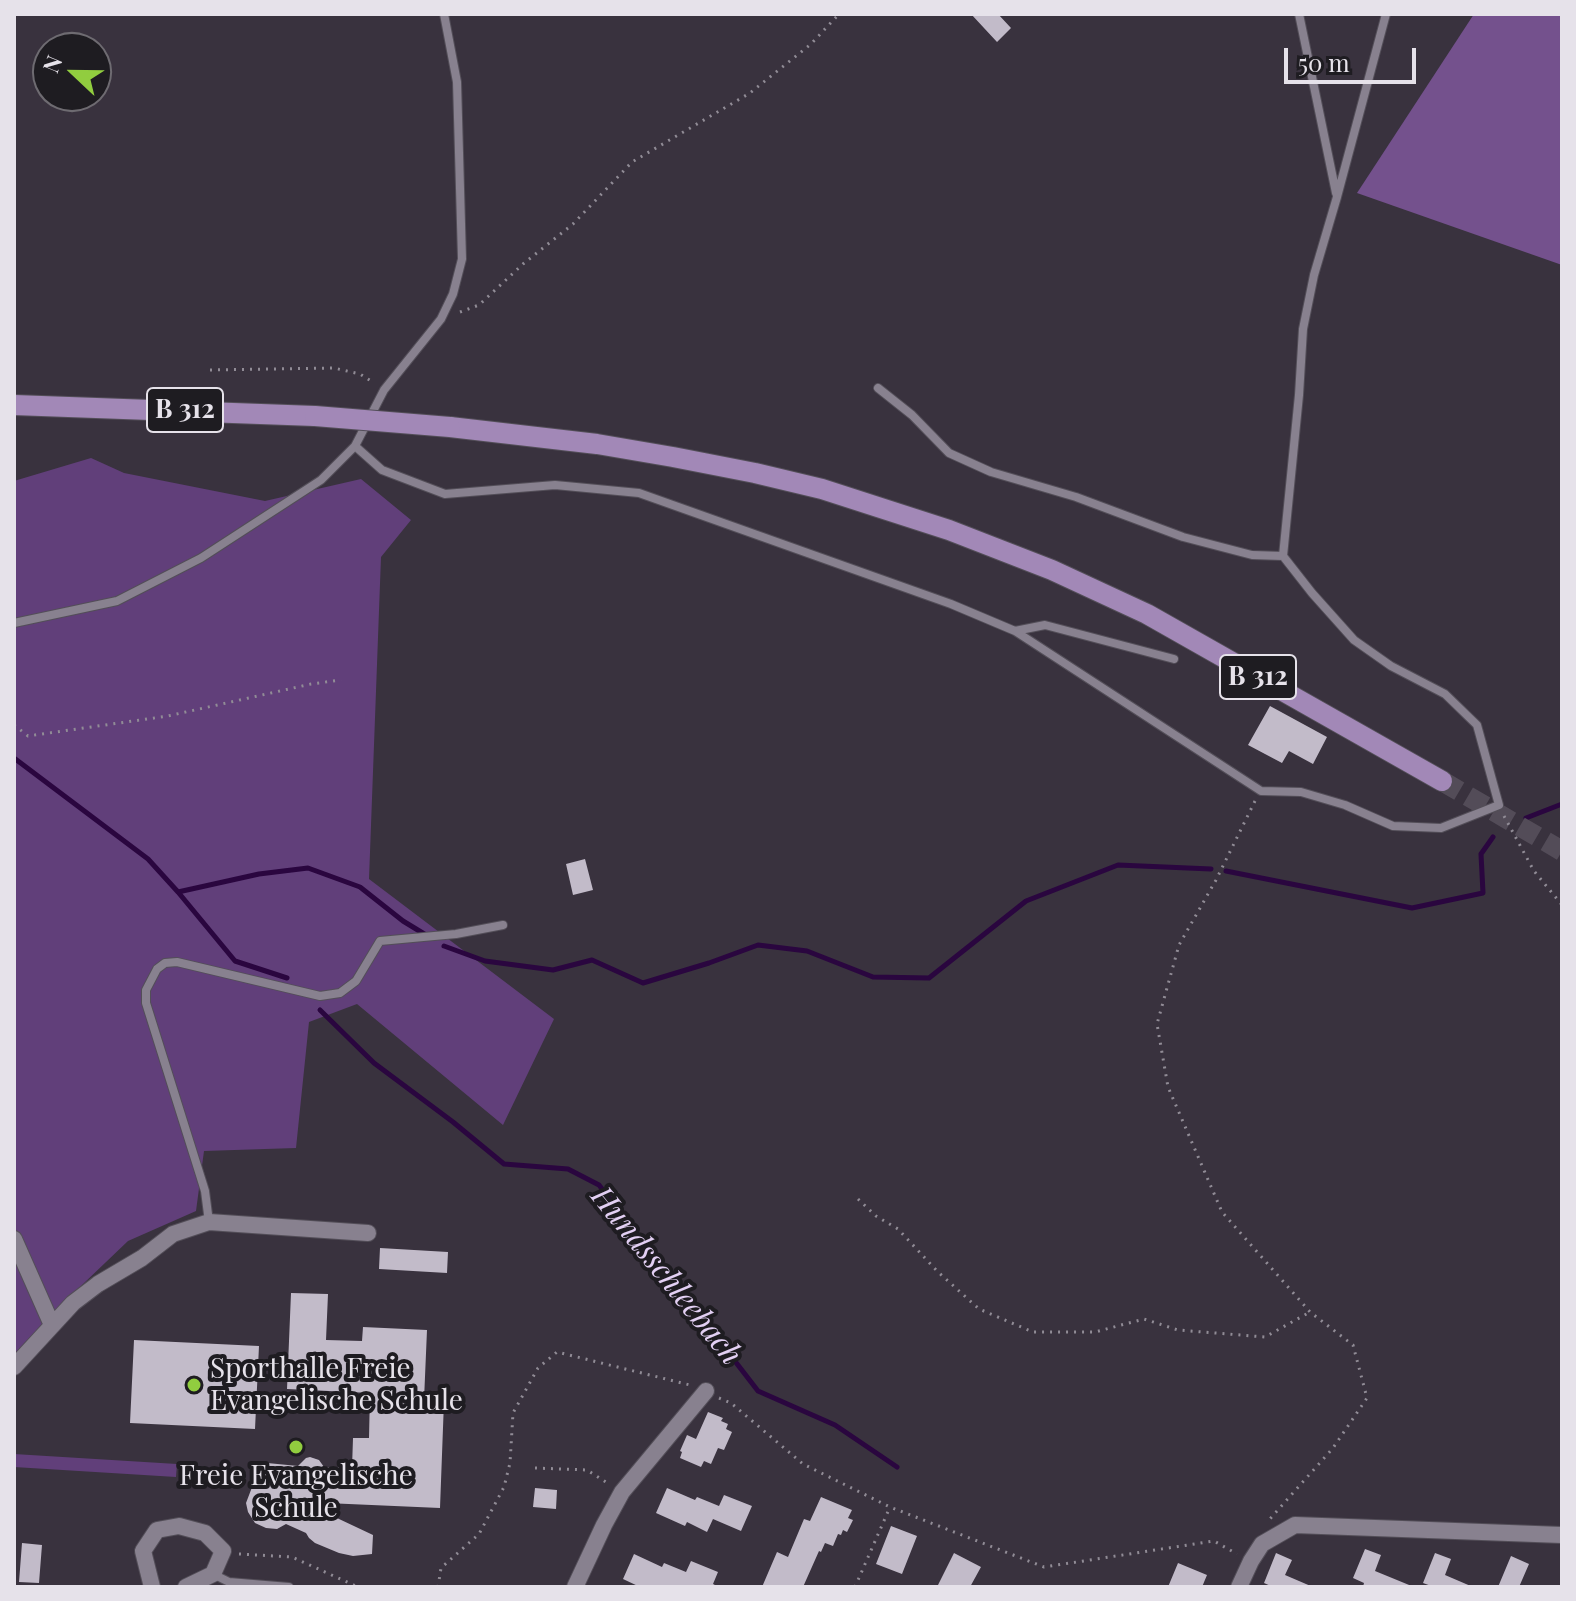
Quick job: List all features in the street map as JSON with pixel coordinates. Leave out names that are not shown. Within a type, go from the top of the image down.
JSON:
[{"type":"main road","name":"B 312","points":[[14,405],[315,416],[450,427],[597,444],[755,473],[822,489],[949,530],[1052,570],[1147,614],[1442,781]]},
{"type":"street","points":[[14,1367],[73,1303],[173,1234],[209,1222],[368,1233]]},
{"type":"street","points":[[14,1239],[52,1325]]},
{"type":"street","points":[[575,1587],[622,1492],[706,1391]]},
{"type":"street","points":[[1239,1587],[1262,1544],[1295,1525],[1562,1535]]},
{"type":"street","points":[[152,1587],[143,1551],[157,1530],[179,1526],[205,1533],[223,1551],[213,1574],[186,1587]]},
{"type":"lane","points":[[1299,14],[1337,197]]},
{"type":"lane","points":[[355,446],[382,470],[445,494],[555,485],[639,493],[951,604],[1015,631],[1261,791],[1301,792],[1345,805],[1393,826],[1441,828],[1499,805],[1477,725],[1445,694],[1391,666],[1354,640],[1283,556],[1303,329],[1314,275],[1386,14]]},
{"type":"lane","points":[[14,623],[117,601],[201,558],[321,480],[355,446],[384,390],[441,319],[453,294],[462,259],[457,82],[446,15]]},
{"type":"lane","points":[[878,388],[912,415],[949,453],[991,472],[1076,497],[1183,537],[1252,555],[1283,556]]},
{"type":"lane","points":[[1015,631],[1045,625],[1174,659]]},
{"type":"lane","points":[[209,1222],[205,1191],[146,1003],[146,990],[157,969],[165,963],[188,963],[320,996],[340,993],[356,981],[380,941],[456,934],[503,925]]},
{"type":"lane","points":[[213,1574],[229,1582],[289,1587]]},
{"type":"path","points":[[441,319],[479,305],[573,224],[632,162],[750,93],[811,44],[839,14]]},
{"type":"path","points":[[210,370],[334,368],[360,374],[384,390]]},
{"type":"path","points":[[14,725],[28,736],[153,719],[341,680]]},
{"type":"path","points":[[1261,791],[1179,945],[1157,1024],[1168,1087],[1222,1212],[1310,1312],[1353,1345],[1367,1398],[1333,1448],[1270,1519],[1262,1544]]},
{"type":"path","points":[[1499,805],[1534,871],[1562,905]]},
{"type":"path","points":[[1555,897],[1562,894]]},
{"type":"path","points":[[858,1199],[876,1216],[898,1229],[937,1271],[979,1309],[1033,1332],[1095,1332],[1144,1319],[1178,1330],[1265,1337],[1310,1312]]},
{"type":"path","points":[[438,1587],[441,1568],[479,1534],[504,1487],[510,1463],[513,1413],[538,1368],[557,1352],[706,1391],[731,1403],[803,1464],[890,1507],[1044,1567],[1214,1541],[1251,1561]]},
{"type":"path","points":[[535,1468],[587,1470],[622,1492]]},
{"type":"path","points":[[855,1587],[890,1507]]},
{"type":"path","points":[[223,1551],[249,1556],[292,1557],[358,1587]]},
{"type":"shaded area","points":[[1474,14],[1562,14],[1562,265],[1357,193]]},
{"type":"shaded area","points":[[91,458],[124,473],[265,501],[361,479],[411,520],[381,557],[369,879],[554,1019],[503,1125],[357,1004],[309,1022],[296,1148],[204,1151],[196,1211],[128,1241],[14,1354],[14,481]]},
{"type":"shaded area","points":[[14,1454],[177,1464],[176,1477],[14,1467]]},
{"type":"building","points":[[971,14],[998,14],[1011,28],[997,42]]},
{"type":"building","points":[[1270,706],[1327,737],[1313,764],[1289,751],[1282,763],[1248,745]]},
{"type":"building","points":[[585,859],[593,890],[573,895],[566,864]]},
{"type":"building","points":[[380,1248],[448,1252],[447,1273],[379,1269]]},
{"type":"building","points":[[291,1293],[328,1294],[326,1340],[362,1341],[363,1327],[427,1330],[424,1400],[444,1401],[440,1508],[303,1502],[373,1535],[372,1554],[353,1556],[339,1553],[315,1543],[306,1533],[286,1524],[277,1529],[266,1528],[255,1523],[248,1512],[246,1503],[257,1462],[298,1466],[310,1457],[319,1460],[324,1467],[352,1468],[353,1438],[369,1438],[370,1393],[287,1389]]},
{"type":"building","name":"Sporthalle Freie Evangelische Schule","points":[[134,1340],[259,1346],[255,1429],[130,1423]]},
{"type":"building","points":[[708,1412],[723,1418],[721,1421],[728,1424],[726,1429],[732,1432],[724,1450],[718,1448],[711,1464],[704,1461],[701,1467],[680,1458],[680,1451],[687,1435],[696,1439]]},
{"type":"building","points":[[535,1488],[557,1490],[556,1509],[533,1507]]},
{"type":"building","points":[[667,1488],[719,1506],[724,1495],[752,1506],[741,1531],[713,1519],[707,1532],[656,1513]]},
{"type":"building","points":[[821,1497],[852,1510],[848,1518],[853,1520],[847,1532],[843,1530],[841,1535],[838,1534],[833,1546],[825,1543],[803,1587],[762,1587],[777,1552],[788,1557],[804,1519],[810,1521]]},
{"type":"building","points":[[891,1526],[917,1536],[902,1574],[876,1564]]},
{"type":"building","points":[[22,1543],[42,1545],[39,1583],[19,1582]]},
{"type":"building","points":[[1365,1549],[1381,1555],[1375,1571],[1414,1587],[1363,1587],[1364,1583],[1353,1578]]},
{"type":"building","points":[[954,1553],[981,1567],[970,1587],[937,1587]]},
{"type":"building","points":[[1276,1553],[1292,1560],[1285,1575],[1313,1587],[1273,1587],[1264,1583]]},
{"type":"building","points":[[1435,1553],[1451,1559],[1445,1575],[1473,1587],[1434,1587],[1423,1583]]},
{"type":"building","points":[[634,1554],[662,1567],[664,1563],[686,1572],[691,1561],[718,1572],[713,1584],[719,1587],[640,1587],[623,1579]]},
{"type":"building","points":[[1511,1556],[1529,1564],[1519,1587],[1498,1587]]},
{"type":"building","points":[[1178,1563],[1207,1575],[1202,1587],[1168,1587]]},
{"type":"waterway","name":"Hundsschleebach","points":[[14,758],[148,859],[235,961],[287,978]]},
{"type":"waterway","points":[[1526,818],[1562,804]]},
{"type":"waterway","points":[[1226,871],[1412,908],[1483,893],[1481,854],[1493,837]]},
{"type":"waterway","points":[[444,946],[485,961],[553,970],[592,960],[643,983],[758,945],[807,951],[873,977],[929,978],[1026,901],[1118,865],[1211,869]]},
{"type":"waterway","points":[[178,892],[259,874],[308,868],[360,887],[426,935]]},
{"type":"waterway","name":"Hundsschleebach","points":[[320,1010],[374,1063],[504,1164],[568,1169],[599,1185],[758,1391],[835,1425],[897,1467]]},
{"type":"tunnel","points":[[1442,781],[1562,851]]},
{"type":"place","name":"Sporthalle Freie Evangelische Schule","points":[[194,1385]]},
{"type":"place","name":"Freie Evangelische Schule","points":[[296,1447]]}]
